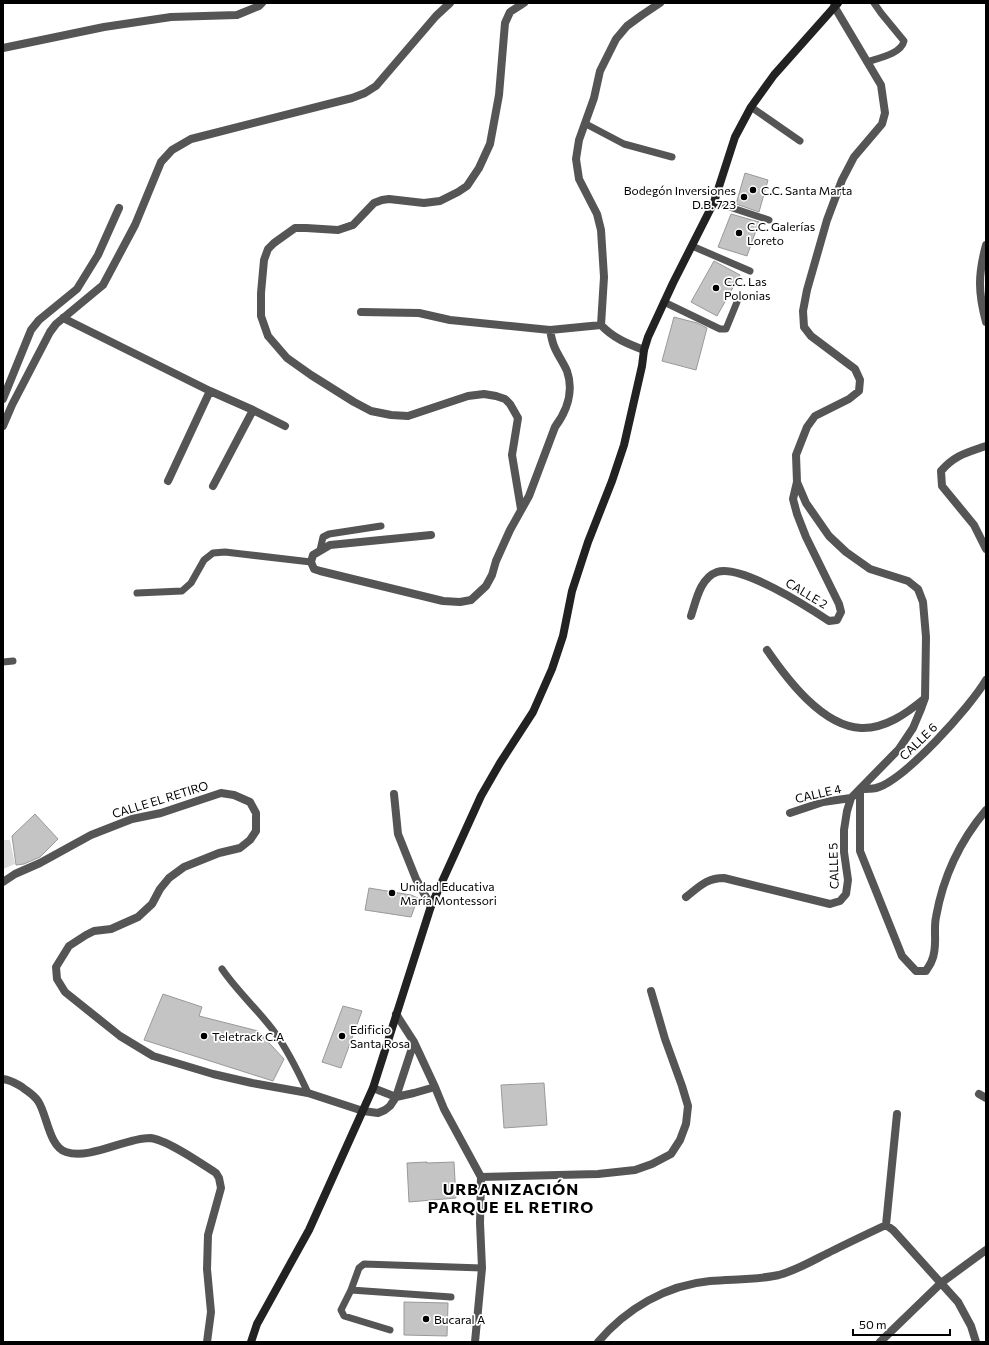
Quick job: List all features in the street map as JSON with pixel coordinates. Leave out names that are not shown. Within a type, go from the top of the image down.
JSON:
[{"type":"street","points":[[3,48],[104,27],[171,17],[237,15],[259,6],[262,3]]},
{"type":"street","points":[[3,426],[12,405],[50,332],[56,324],[103,285],[135,225],[161,162],[172,150],[192,139],[352,98],[365,93],[376,86],[436,16],[450,3]]},
{"type":"street","points":[[521,509],[514,478],[512,455],[518,418],[510,404],[505,399],[484,394],[468,396],[408,416],[391,415],[371,411],[311,375],[287,358],[268,336],[261,316],[261,293],[264,260],[268,250],[274,243],[295,228],[338,230],[353,225],[374,203],[382,200],[389,199],[424,203],[440,201],[467,186],[480,168],[490,144],[499,95],[506,23],[510,12],[524,3]]},
{"type":"street","points":[[644,350],[620,340],[601,325],[604,277],[601,230],[597,214],[580,179],[576,159],[580,140],[594,98],[600,71],[616,39],[628,26],[660,3]]},
{"type":"street","points":[[251,1342],[257,1324],[309,1230],[373,1088],[432,906],[481,796],[500,763],[533,712],[552,669],[563,636],[572,591],[588,542],[612,481],[624,445],[648,337],[714,202],[736,137],[751,107],[774,75],[836,4],[881,85],[885,113],[882,124],[854,157],[842,180],[827,220],[806,290],[803,310],[804,327],[811,336],[855,369],[860,380],[859,391],[850,399],[815,416],[807,427],[796,455],[797,482],[806,502],[829,536],[846,552],[870,569],[908,581],[918,589],[924,602],[926,638],[924,698],[913,728],[899,748],[851,798]]},
{"type":"street","points":[[3,399],[31,330],[40,320],[77,288],[98,255],[119,208]]},
{"type":"street","points":[[986,245],[980,267],[980,296],[986,322]]},
{"type":"street","points":[[361,312],[419,313],[450,320],[550,330],[601,325]]},
{"type":"street","points":[[63,318],[284,426]]},
{"type":"street","points":[[431,535],[330,545],[313,555],[310,562],[314,569],[320,571],[435,599],[460,602],[471,600],[480,593],[489,581],[510,530],[528,496],[555,427],[561,419],[568,402],[569,386],[567,372],[554,346],[550,330]]},
{"type":"street","points":[[168,480],[210,391]]},
{"type":"street","points":[[213,486],[253,410]]},
{"type":"street","points":[[986,446],[962,454],[950,462],[941,471],[942,486],[974,525],[986,549]]},
{"type":"street","name":"CALLE 2","points":[[691,616],[698,594],[705,581],[716,572],[728,571],[776,588],[828,621],[837,620],[841,612],[839,604],[806,537],[797,514],[793,499],[797,482]]},
{"type":"street","points":[[767,650],[795,687],[817,709],[847,725],[862,728],[885,724],[915,707],[924,698]]},
{"type":"street","name":"CALLE 6","points":[[860,789],[876,788],[886,784],[899,775],[953,723],[980,691],[986,680]]},
{"type":"street","points":[[860,789],[860,851],[902,956],[916,971],[926,971],[933,960],[936,919],[941,894],[959,848],[974,824],[986,810]]},
{"type":"street","name":"CALLE EL RETIRO","points":[[3,882],[14,874],[40,863],[91,835],[132,819],[161,813],[221,793],[234,795],[250,802],[256,813],[256,831],[250,840],[240,848],[219,853],[179,871],[164,883],[152,904],[138,917],[111,929],[94,931],[69,946],[56,967],[57,979],[65,992],[120,1036],[153,1056],[213,1074],[252,1083],[308,1092],[363,1111],[378,1113],[390,1106],[396,1097]]},
{"type":"street","points":[[394,794],[398,834],[416,879],[432,906]]},
{"type":"street","name":"CALLE 4","points":[[790,813],[823,802],[851,798]]},
{"type":"street","name":"CALLE 5","points":[[686,897],[705,882],[716,878],[724,878],[830,904],[840,901],[846,894],[848,880],[844,852],[844,830],[851,798]]},
{"type":"street","points":[[481,1177],[598,1174],[635,1170],[652,1164],[671,1154],[680,1140],[686,1124],[688,1106],[665,1039],[651,991]]},
{"type":"street","points":[[396,1014],[414,1042],[444,1109],[481,1177],[480,1223],[482,1268],[475,1342]]},
{"type":"street","points":[[396,1097],[414,1042]]},
{"type":"street","points":[[3,1078],[17,1082],[34,1096],[39,1102],[53,1141],[66,1152],[83,1153],[139,1139],[151,1138],[185,1153],[216,1173],[219,1178],[221,1188],[208,1235],[207,1269],[211,1312],[207,1342]]},
{"type":"street","points":[[373,1088],[396,1097],[435,1087]]},
{"type":"street","points":[[886,1224],[897,1114]]},
{"type":"street","points":[[886,1224],[958,1302],[971,1326],[976,1342]]},
{"type":"street","points":[[598,1342],[608,1330],[624,1316],[644,1302],[664,1293],[708,1281],[780,1275],[886,1224]]},
{"type":"street","points":[[880,1342],[941,1283],[986,1250]]},
{"type":"lane","points":[[867,62],[881,58],[896,51],[902,47],[904,41],[880,13],[874,3]]},
{"type":"lane","points":[[751,107],[800,141]]},
{"type":"lane","points":[[586,124],[624,144],[672,157]]},
{"type":"lane","points":[[714,202],[769,220]]},
{"type":"lane","points":[[692,246],[750,272]]},
{"type":"lane","points":[[664,302],[720,329],[726,329],[737,302]]},
{"type":"lane","points":[[320,550],[323,537],[329,534],[381,526]]},
{"type":"lane","points":[[137,593],[182,591],[191,583],[204,560],[214,553],[225,552],[310,562]]},
{"type":"lane","points":[[3,662],[13,660]]},
{"type":"lane","points":[[222,969],[233,985],[273,1030],[293,1060],[308,1092]]},
{"type":"lane","points":[[390,1330],[344,1316],[341,1310],[351,1290],[359,1268],[364,1264],[482,1268]]},
{"type":"lane","points":[[351,1290],[451,1297]]},
{"type":"shaded area","points":[[3,840],[10,840],[15,864],[3,869]]},
{"type":"building","name":"C.C. Santa Marta","points":[[745,173],[768,180],[759,212],[736,204]]},
{"type":"building","name":"C.C. Galerías Loreto","points":[[731,214],[759,222],[747,256],[718,247]]},
{"type":"building","name":"C.C. Las Polonias","points":[[714,261],[740,275],[717,316],[691,302]]},
{"type":"building","points":[[674,317],[697,323],[707,328],[696,370],[662,361]]},
{"type":"building","points":[[35,814],[58,839],[40,857],[24,864],[16,865],[12,836]]},
{"type":"building","points":[[369,888],[411,895],[418,898],[411,917],[365,910]]},
{"type":"building","name":"Teletrack C.A","points":[[163,994],[202,1007],[199,1016],[258,1031],[284,1059],[273,1081],[144,1040]]},
{"type":"building","name":"Edificio Santa Rosa","points":[[343,1006],[362,1011],[341,1068],[322,1062]]},
{"type":"building","points":[[544,1083],[547,1125],[504,1128],[501,1085]]},
{"type":"building","points":[[454,1162],[456,1198],[409,1202],[407,1163]]},
{"type":"building","name":"Bucaral A","points":[[404,1302],[448,1303],[447,1336],[404,1335]]},
{"type":"place","name":"C.C. Santa Marta","points":[[753,190]]},
{"type":"place","name":"Bodegón Inversiones D.B. 723","points":[[744,197]]},
{"type":"place","name":"C.C. Galerías Loreto","points":[[739,233]]},
{"type":"place","name":"C.C. Las Polonias","points":[[716,288]]},
{"type":"place","name":"Unidad Educativa María Montessori","points":[[392,893]]},
{"type":"place","name":"Teletrack C.A","points":[[204,1036]]},
{"type":"place","name":"Edificio Santa Rosa","points":[[342,1036]]},
{"type":"place","name":"Bucaral A","points":[[426,1319]]},
{"type":"district","name":"URBANIZACIÓN PARQUE EL RETIRO","points":[[511,1197]]}]
